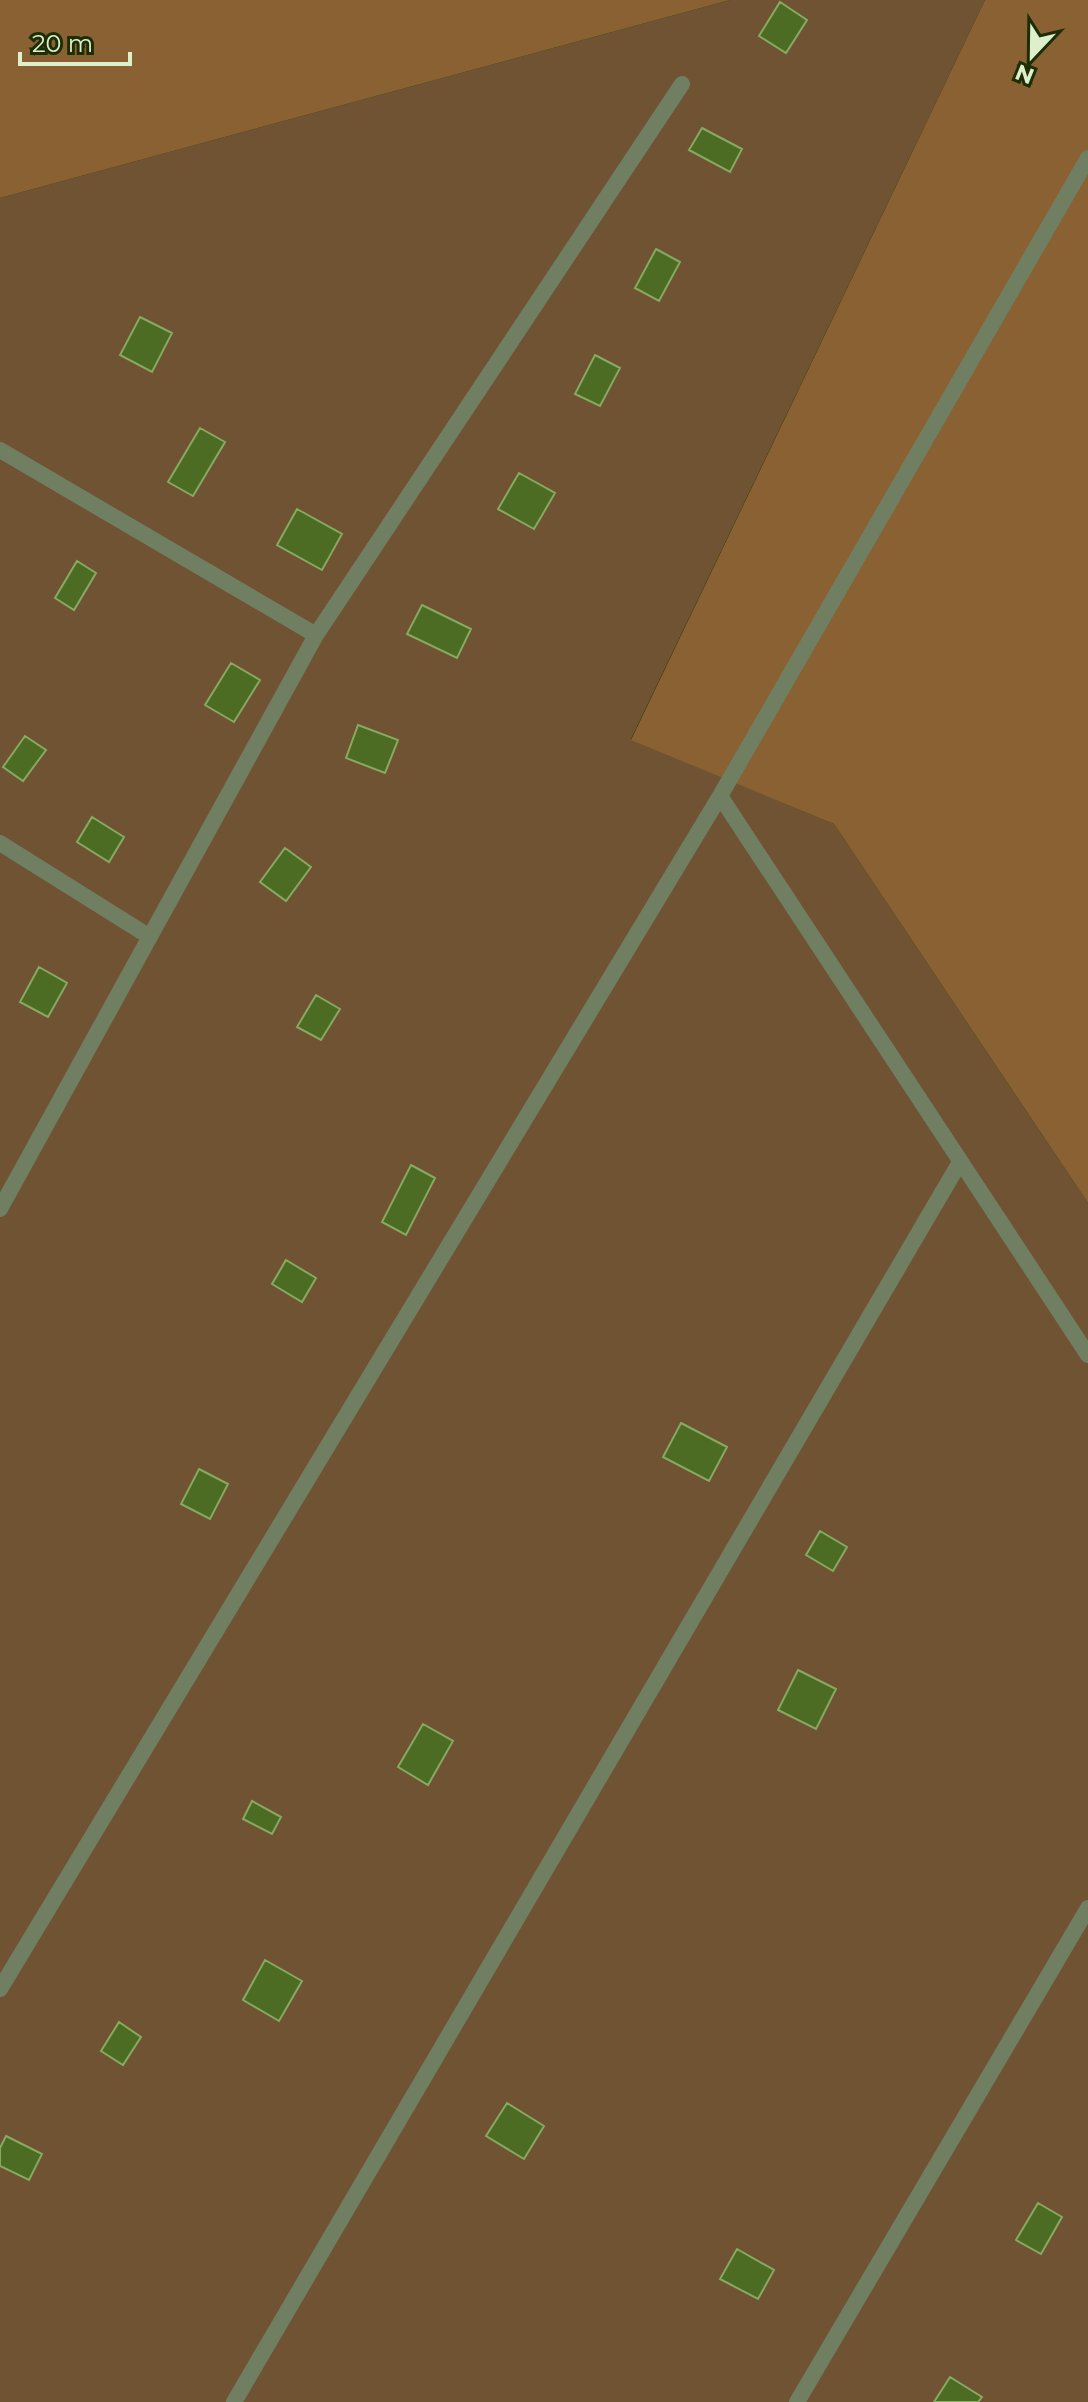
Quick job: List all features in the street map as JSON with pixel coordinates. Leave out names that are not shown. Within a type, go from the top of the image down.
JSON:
[{"type":"street","points":[[0,1209],[316,635],[682,84]]},
{"type":"street","points":[[0,1989],[720,796],[1088,158]]},
{"type":"street","points":[[0,450],[316,635]]},
{"type":"street","points":[[720,796],[1088,1355]]},
{"type":"street","points":[[0,843],[150,937]]},
{"type":"street","points":[[234,2402],[960,1162]]},
{"type":"street","points":[[797,2402],[1088,1908]]},
{"type":"shaded area","points":[[0,0],[730,0],[0,198]]},
{"type":"shaded area","points":[[730,0],[985,0],[631,739],[834,824],[1088,1203],[1088,2402],[0,2402],[0,198]]},
{"type":"shaded area","points":[[985,0],[1088,0],[1088,1203],[834,824],[631,740]]},
{"type":"building","points":[[780,2],[807,20],[786,53],[759,36]]},
{"type":"building","points":[[702,128],[742,149],[730,172],[689,150]]},
{"type":"building","points":[[656,249],[680,262],[659,301],[635,288]]},
{"type":"building","points":[[140,317],[172,333],[152,372],[120,355]]},
{"type":"building","points":[[595,355],[620,368],[600,406],[575,394]]},
{"type":"building","points":[[200,428],[225,442],[193,496],[168,482]]},
{"type":"building","points":[[519,473],[555,493],[534,529],[498,509]]},
{"type":"building","points":[[297,509],[342,534],[322,570],[277,545]]},
{"type":"building","points":[[77,561],[96,573],[74,610],[55,598]]},
{"type":"building","points":[[422,605],[471,629],[457,658],[407,634]]},
{"type":"building","points":[[231,663],[260,680],[234,722],[205,705]]},
{"type":"building","points":[[358,725],[398,740],[385,773],[346,758]]},
{"type":"building","points":[[25,736],[46,750],[23,781],[3,767]]},
{"type":"building","points":[[92,817],[124,837],[109,862],[77,842]]},
{"type":"building","points":[[285,848],[311,867],[286,901],[260,882]]},
{"type":"building","points":[[39,967],[67,983],[48,1017],[20,1002]]},
{"type":"building","points":[[316,995],[340,1009],[321,1040],[297,1027]]},
{"type":"building","points":[[411,1165],[435,1178],[406,1235],[382,1222]]},
{"type":"building","points":[[286,1260],[316,1278],[302,1302],[272,1284]]},
{"type":"building","points":[[681,1423],[727,1447],[709,1481],[663,1457]]},
{"type":"building","points":[[199,1469],[228,1484],[210,1519],[181,1504]]},
{"type":"building","points":[[820,1531],[847,1547],[833,1571],[806,1555]]},
{"type":"building","points":[[798,1670],[836,1689],[816,1729],[778,1710]]},
{"type":"building","points":[[423,1724],[453,1741],[428,1785],[398,1767]]},
{"type":"building","points":[[252,1801],[281,1817],[272,1834],[243,1819]]},
{"type":"building","points":[[265,1960],[302,1981],[279,2021],[243,2000]]},
{"type":"building","points":[[119,2022],[141,2037],[123,2065],[101,2051]]},
{"type":"building","points":[[507,2103],[544,2126],[524,2159],[486,2136]]},
{"type":"building","points":[[6,2136],[42,2154],[29,2180],[0,2166],[0,2148]]},
{"type":"building","points":[[1038,2203],[1062,2217],[1041,2254],[1016,2240]]},
{"type":"building","points":[[737,2249],[774,2270],[758,2299],[720,2279]]},
{"type":"building","points":[[950,2377],[982,2397],[978,2402],[934,2402]]}]
